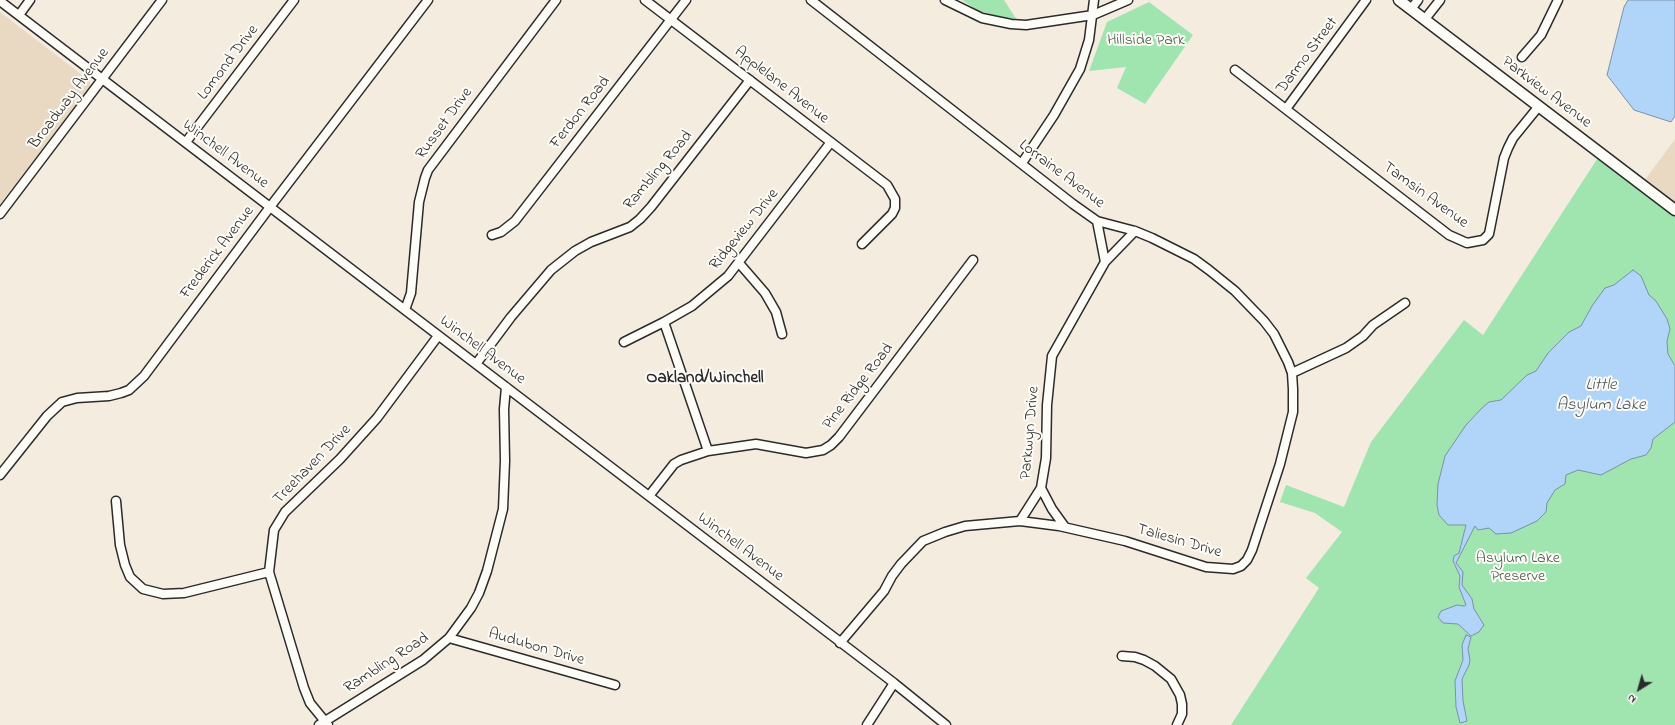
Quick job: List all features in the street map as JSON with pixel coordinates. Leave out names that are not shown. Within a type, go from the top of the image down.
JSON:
[{"type":"street","points":[[18,15],[30,0]]},
{"type":"street","name":"Broadway Avenue","points":[[0,214],[162,0]]},
{"type":"street","name":"Lomond Drive","points":[[186,142],[294,0]]},
{"type":"street","name":"Frederick Avenue","points":[[0,474],[47,416],[62,402],[77,398],[109,396],[129,390],[136,384],[428,0]]},
{"type":"street","name":"Russet Drive","points":[[405,310],[411,293],[420,202],[423,183],[428,170],[556,0]]},
{"type":"street","name":"Applelane Avenue","points":[[645,0],[887,185],[895,199],[895,208],[892,214],[862,244]]},
{"type":"street","name":"Ferdon Road","points":[[492,235],[508,229],[515,221],[686,0]]},
{"type":"street","name":"Lorraine Avenue","points":[[811,0],[1073,204],[1098,221],[1135,231],[1194,259],[1235,291],[1264,321],[1274,334],[1288,362],[1292,374],[1293,412]]},
{"type":"street","points":[[945,0],[982,18],[1011,24],[1026,25],[1093,15],[1128,0]]},
{"type":"street","points":[[1022,163],[1054,115],[1080,69],[1089,40],[1094,0]]},
{"type":"street","name":"Darmo Street","points":[[1286,109],[1366,0]]},
{"type":"street","name":"Parkview Avenue","points":[[1399,0],[1675,210]]},
{"type":"street","points":[[1411,9],[1418,0]]},
{"type":"street","points":[[1425,19],[1440,0]]},
{"type":"street","points":[[1522,57],[1541,35],[1558,0]]},
{"type":"street","name":"Winchell Avenue","points":[[0,1],[894,683],[946,725]]},
{"type":"street","name":"Tamsin Avenue","points":[[1235,70],[1449,235],[1458,240],[1473,243],[1483,240],[1489,234],[1504,158],[1513,138],[1539,106]]},
{"type":"street","name":"Rambling Road","points":[[476,364],[511,317],[551,270],[591,242],[630,226],[640,219],[656,201],[750,80]]},
{"type":"street","name":"Ridgeview Drive","points":[[624,342],[692,306],[718,286],[739,263],[831,142]]},
{"type":"street","points":[[1098,221],[1105,262]]},
{"type":"street","name":"Parkwyn Drive","points":[[1020,521],[1041,488],[1046,458],[1047,405],[1052,356],[1105,262],[1135,231]]},
{"type":"street","name":"Pine Ridge Road","points":[[649,496],[674,464],[681,460],[708,451],[756,444],[806,453],[823,450],[831,445],[839,437],[973,260]]},
{"type":"street","points":[[739,263],[766,293],[776,312],[782,334]]},
{"type":"street","points":[[1292,374],[1346,348],[1363,336],[1373,325],[1404,303]]},
{"type":"street","points":[[664,322],[708,451]]},
{"type":"street","name":"Treehaven Drive","points":[[323,724],[310,703],[304,688],[268,572],[273,534],[281,516],[340,458],[377,418],[438,336]]},
{"type":"street","name":"Rambling Road","points":[[323,724],[423,660],[449,638],[472,608],[480,593],[487,571],[496,539],[502,509],[505,461],[504,409],[506,387]]},
{"type":"street","name":"Taliesin Drive","points":[[1020,521],[1065,527],[1119,539],[1206,567],[1233,569],[1241,566],[1247,560],[1252,550],[1280,464],[1293,412]]},
{"type":"street","points":[[1041,488],[1052,509],[1065,527]]},
{"type":"street","points":[[116,501],[120,545],[125,565],[130,577],[143,589],[163,594],[184,594],[268,572]]},
{"type":"street","points":[[840,643],[884,592],[892,576],[901,564],[923,541],[965,526],[1020,521]]},
{"type":"street","name":"Audubon Drive","points":[[449,638],[616,685]]},
{"type":"street","points":[[1122,656],[1135,657],[1144,660],[1155,666],[1171,679],[1180,695],[1182,704],[1182,714],[1177,725]]},
{"type":"street","points":[[866,725],[894,683]]},
{"type":"shaded area","points":[[0,12],[90,81],[91,86],[0,204]]},
{"type":"shaded area","points":[[1675,139],[1675,210],[1642,184]]},
{"type":"green space","points":[[962,0],[1004,0],[1017,20],[995,16],[977,10]]},
{"type":"green space","name":"Hillside Park","points":[[1149,2],[1193,35],[1145,104],[1117,88],[1126,67],[1089,71],[1107,22]]},
{"type":"green space","name":"Asylum Lake Preserve","points":[[1601,153],[1675,209],[1675,725],[1231,725],[1319,588],[1306,578],[1342,532],[1315,513],[1280,502],[1286,485],[1344,507],[1371,442],[1464,320],[1483,335]]},
{"type":"water","points":[[1628,0],[1675,0],[1675,116],[1671,122],[1634,110],[1607,75],[1624,7]]},
{"type":"water","name":"Little Asylum Lake","points":[[1633,270],[1641,276],[1649,295],[1656,301],[1667,319],[1670,329],[1667,341],[1668,354],[1675,366],[1675,422],[1653,439],[1651,448],[1646,455],[1631,459],[1601,475],[1578,470],[1566,475],[1565,484],[1555,490],[1547,503],[1546,512],[1537,521],[1511,533],[1496,534],[1489,528],[1478,530],[1475,526],[1456,563],[1463,572],[1462,585],[1472,599],[1474,609],[1484,625],[1479,632],[1471,636],[1458,624],[1443,623],[1438,617],[1441,611],[1457,605],[1466,605],[1459,587],[1460,576],[1453,561],[1454,556],[1459,553],[1466,525],[1448,525],[1439,515],[1437,505],[1438,484],[1445,456],[1466,425],[1481,409],[1489,402],[1501,400],[1527,375],[1536,371],[1548,353],[1569,332],[1581,326],[1592,306],[1605,288],[1614,285]]},
{"type":"water","points":[[1466,635],[1471,637],[1468,649],[1470,660],[1469,665],[1462,679],[1463,701],[1467,721],[1460,723],[1456,707],[1455,681],[1463,660],[1462,645]]},
{"type":"district","name":"Oakland/Winchell","points":[[705,379]]}]
